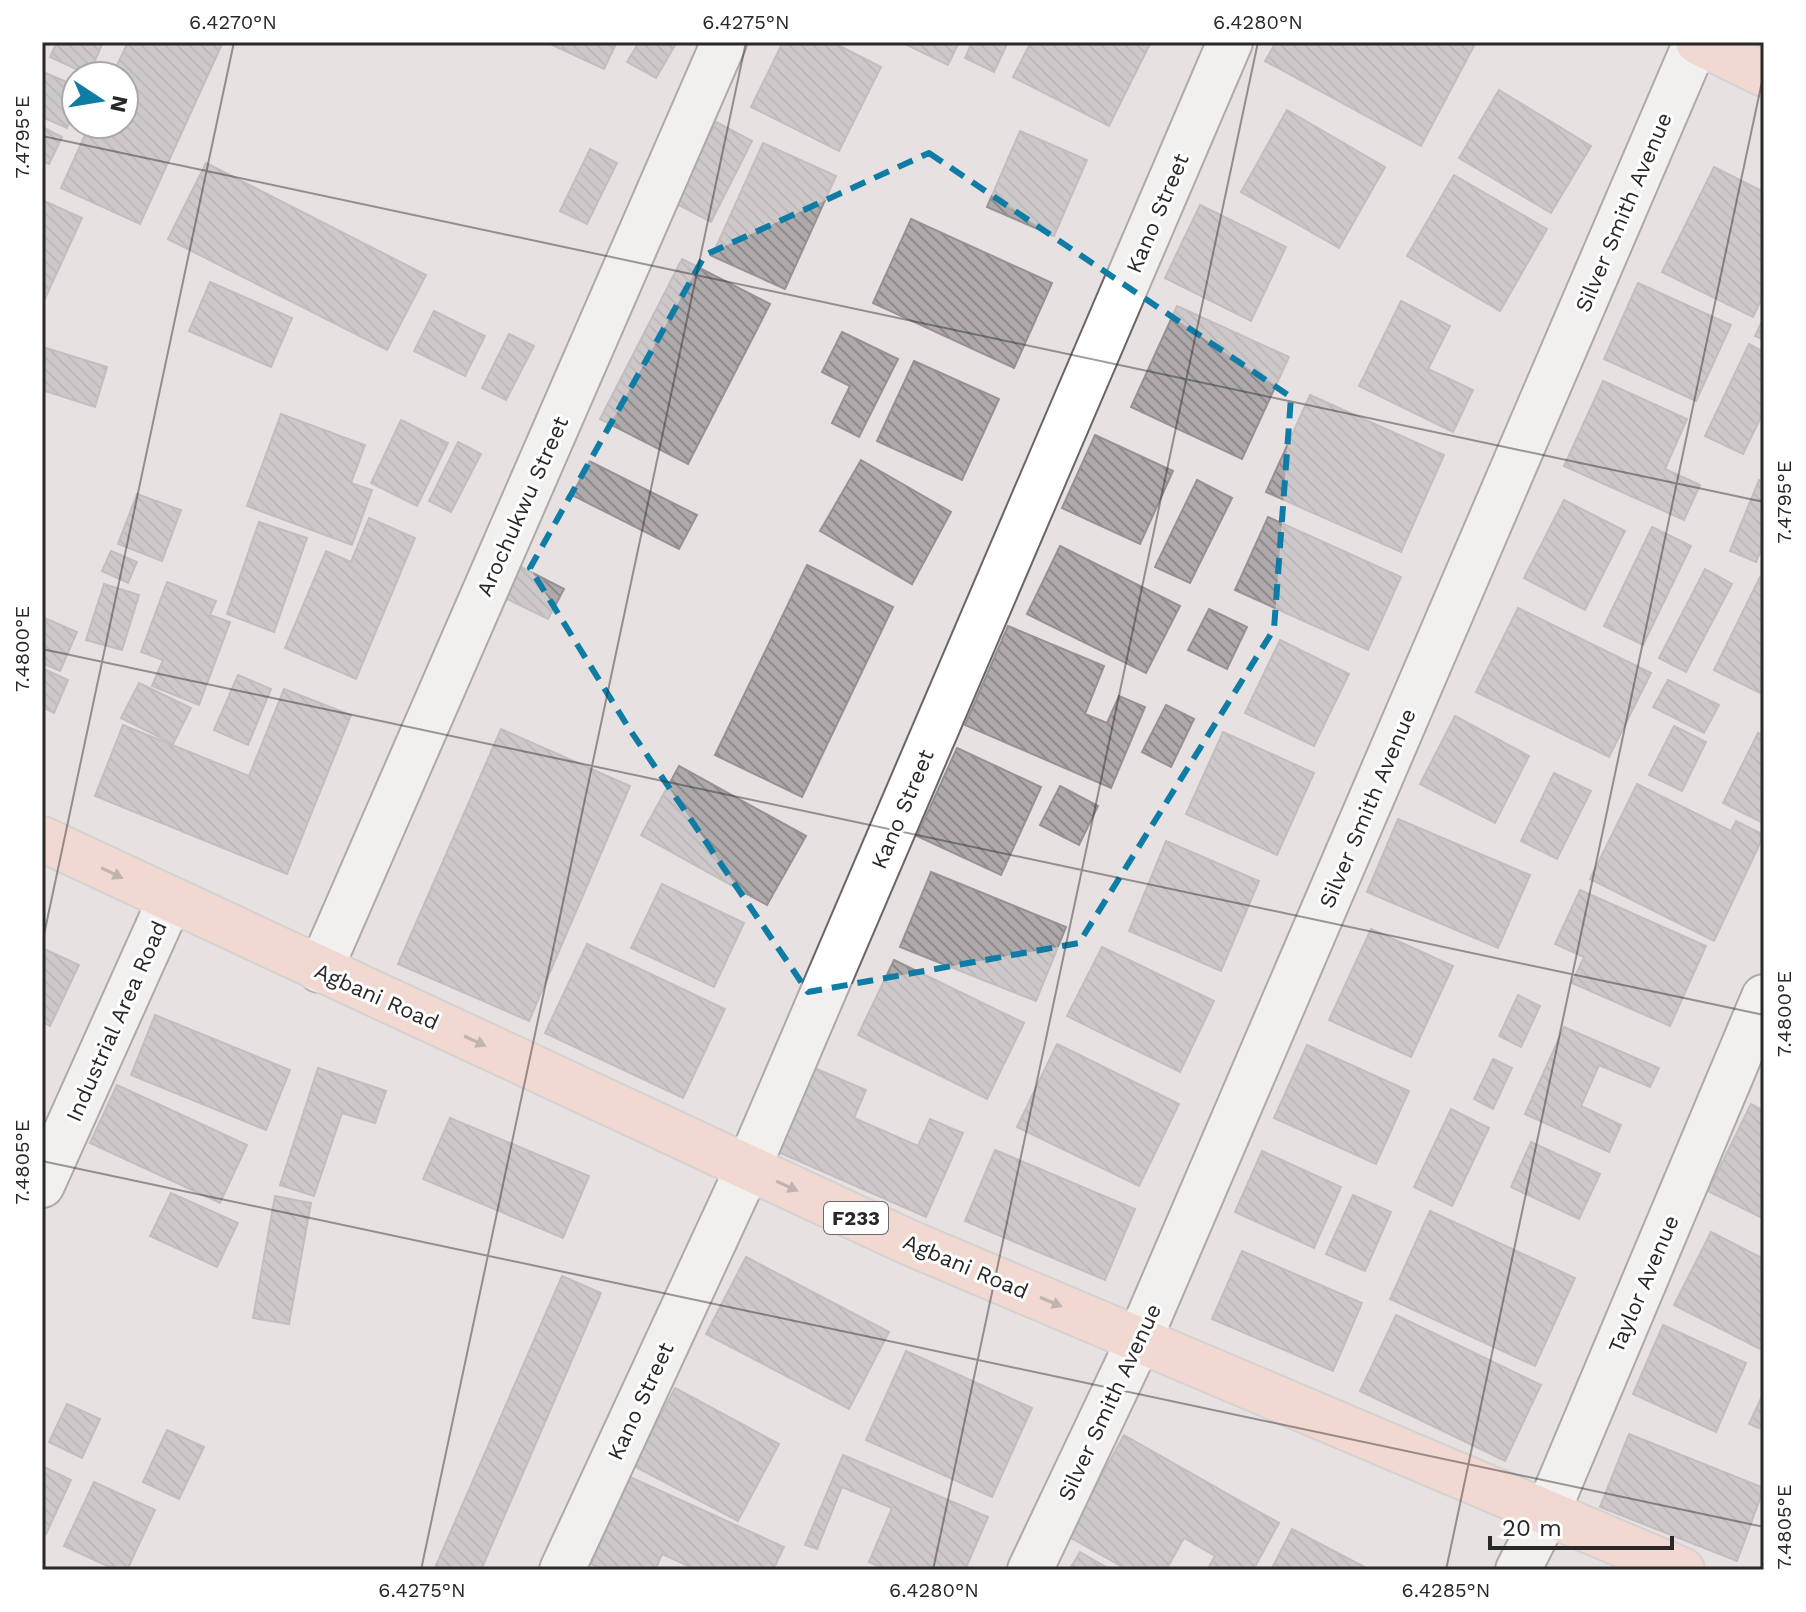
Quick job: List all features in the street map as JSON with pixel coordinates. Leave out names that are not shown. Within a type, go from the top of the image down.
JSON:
[{"type":"main road","points":[[1697,42],[1764,74]]},
{"type":"main road","name":"Agbani Road","points":[[42,839],[908,1242],[1682,1570]]},
{"type":"street","name":"Arochukwu Street","points":[[320,970],[724,42]]},
{"type":"street","name":"Kano Street","points":[[562,1570],[748,1168],[1230,42]]},
{"type":"street","name":"Silver Smith Avenue","points":[[1030,1570],[1139,1340],[1697,42]]},
{"type":"street","name":"Industrial Area Road","points":[[42,1185],[170,900]]},
{"type":"street","name":"Taylor Avenue","points":[[1518,1570],[1547,1513],[1764,997]]},
{"type":"highlighted area","points":[[929,153],[1291,397],[1274,629],[1079,943],[808,992],[630,730],[530,568],[705,255]]},
{"type":"building","points":[[57,42],[103,42],[95,60],[60,62],[50,57]]},
{"type":"building","points":[[128,42],[223,42],[140,224],[61,188],[83,140],[140,140],[140,60],[120,60]]},
{"type":"building","points":[[546,42],[617,42],[604,69]]},
{"type":"building","points":[[639,42],[677,42],[656,78],[627,62]]},
{"type":"building","points":[[783,42],[832,42],[881,67],[839,151],[751,107]]},
{"type":"building","points":[[901,42],[959,42],[948,65]]},
{"type":"building","points":[[972,42],[1008,42],[994,72],[965,58]]},
{"type":"building","points":[[1031,42],[1151,42],[1109,126],[1013,77]]},
{"type":"building","points":[[1276,42],[1476,42],[1421,146],[1265,61]]},
{"type":"building","points":[[43,72],[60,79],[60,125],[42,117]]},
{"type":"building","points":[[1499,90],[1591,146],[1551,213],[1459,158]]},
{"type":"building","points":[[1287,110],[1385,167],[1339,248],[1241,192]]},
{"type":"building","points":[[716,122],[752,141],[711,222],[675,203]]},
{"type":"building","points":[[42,127],[60,136],[61,140],[49,164],[42,161]]},
{"type":"building","points":[[1020,131],[1087,160],[1054,236],[987,207]]},
{"type":"building","points":[[763,143],[836,176],[785,289],[712,256]]},
{"type":"building","points":[[590,149],[617,163],[587,224],[560,211]]},
{"type":"building","points":[[206,163],[426,275],[387,350],[168,239]]},
{"type":"building","points":[[1714,167],[1764,192],[1764,294],[1753,317],[1662,272]]},
{"type":"building","points":[[1454,175],[1547,229],[1500,311],[1407,256]]},
{"type":"building","points":[[42,200],[82,218],[42,305]]},
{"type":"building","points":[[1200,205],[1286,247],[1251,321],[1165,278]]},
{"type":"building","points":[[911,219],[1052,283],[1014,368],[873,303]]},
{"type":"building","points":[[682,259],[770,304],[688,464],[600,419]]},
{"type":"building","points":[[210,282],[292,318],[271,367],[189,331]]},
{"type":"building","points":[[1638,283],[1731,325],[1696,401],[1604,359]]},
{"type":"building","points":[[1401,301],[1450,326],[1428,369],[1473,390],[1453,432],[1359,386]]},
{"type":"building","points":[[1177,306],[1289,357],[1242,459],[1131,407]]},
{"type":"building","points":[[434,311],[485,336],[465,376],[414,351]]},
{"type":"building","points":[[1764,317],[1764,340],[1755,336]]},
{"type":"building","points":[[842,332],[898,359],[859,437],[832,423],[850,386],[822,372]]},
{"type":"building","points":[[509,334],[534,346],[506,400],[482,388]]},
{"type":"building","points":[[1749,344],[1764,352],[1764,411],[1743,454],[1705,436]]},
{"type":"building","points":[[46,348],[107,367],[95,407],[42,390]]},
{"type":"building","points":[[914,361],[999,399],[962,480],[877,441]]},
{"type":"building","points":[[1603,381],[1687,419],[1665,469],[1700,485],[1684,520],[1564,466]]},
{"type":"building","points":[[1310,395],[1444,455],[1401,552],[1266,492]]},
{"type":"building","points":[[281,414],[365,445],[351,483],[372,490],[352,545],[247,506]]},
{"type":"building","points":[[401,420],[448,443],[417,506],[371,483]]},
{"type":"building","points":[[1095,435],[1173,471],[1140,544],[1062,508]]},
{"type":"building","points":[[458,442],[481,454],[451,512],[429,501]]},
{"type":"building","points":[[861,460],[951,512],[912,584],[820,531]]},
{"type":"building","points":[[589,461],[697,515],[679,549],[572,495]]},
{"type":"building","points":[[1197,480],[1232,498],[1190,583],[1155,567]]},
{"type":"building","points":[[1759,480],[1764,482],[1764,543],[1756,562],[1730,551]]},
{"type":"building","points":[[137,494],[181,510],[162,561],[118,544]]},
{"type":"building","points":[[1564,500],[1625,531],[1585,610],[1524,578]]},
{"type":"building","points":[[1268,517],[1401,577],[1368,650],[1235,590]]},
{"type":"building","points":[[369,518],[415,538],[356,679],[285,648],[326,551],[351,562]]},
{"type":"building","points":[[259,522],[307,538],[274,632],[227,614]]},
{"type":"building","points":[[1652,527],[1691,546],[1643,645],[1604,626]]},
{"type":"building","points":[[1060,546],[1180,606],[1146,673],[1027,614]]},
{"type":"building","points":[[111,551],[137,562],[128,583],[102,571]]},
{"type":"building","points":[[807,565],[893,607],[802,797],[715,755]]},
{"type":"building","points":[[519,566],[564,589],[548,619],[503,597]]},
{"type":"building","points":[[1705,569],[1732,584],[1686,672],[1659,658]]},
{"type":"building","points":[[1760,577],[1764,579],[1764,695],[1714,670]]},
{"type":"building","points":[[167,582],[216,601],[210,615],[230,622],[199,705],[152,686],[163,660],[141,652]]},
{"type":"building","points":[[104,584],[139,595],[122,650],[86,640]]},
{"type":"building","points":[[1518,608],[1651,673],[1609,757],[1476,692]]},
{"type":"building","points":[[1209,609],[1247,627],[1227,669],[1188,650]]},
{"type":"building","points":[[42,617],[77,632],[60,671],[42,663]]},
{"type":"building","points":[[1008,626],[1104,666],[1085,714],[1107,723],[1119,696],[1145,707],[1111,788],[965,725]]},
{"type":"building","points":[[1280,640],[1349,674],[1314,746],[1245,713]]},
{"type":"building","points":[[42,668],[68,680],[54,713],[42,707]]},
{"type":"building","points":[[238,675],[271,689],[248,745],[214,730]]},
{"type":"building","points":[[1668,680],[1719,705],[1704,733],[1653,707]]},
{"type":"building","points":[[139,683],[191,708],[173,744],[121,718]]},
{"type":"building","points":[[284,689],[351,715],[287,874],[95,796],[123,725],[249,776]]},
{"type":"building","points":[[1166,705],[1194,719],[1171,767],[1142,752]]},
{"type":"building","points":[[1455,716],[1529,756],[1495,823],[1420,784]]},
{"type":"building","points":[[1674,726],[1706,742],[1682,791],[1649,775]]},
{"type":"building","points":[[501,729],[630,786],[529,1021],[398,964]]},
{"type":"building","points":[[1223,732],[1314,773],[1277,855],[1186,814]]},
{"type":"building","points":[[1758,733],[1764,736],[1763,823],[1723,803]]},
{"type":"building","points":[[957,748],[1041,787],[1001,875],[917,836]]},
{"type":"building","points":[[679,766],[806,836],[767,905],[641,835]]},
{"type":"building","points":[[1554,773],[1591,791],[1557,859],[1521,841]]},
{"type":"building","points":[[1637,784],[1731,831],[1736,821],[1764,835],[1714,941],[1590,879]]},
{"type":"building","points":[[1060,786],[1098,806],[1079,845],[1040,825]]},
{"type":"building","points":[[1398,819],[1530,875],[1498,948],[1367,892]]},
{"type":"building","points":[[1166,841],[1259,881],[1221,971],[1129,931]]},
{"type":"building","points":[[931,872],[1066,927],[1036,1001],[900,947]]},
{"type":"building","points":[[662,884],[744,923],[714,987],[631,948]]},
{"type":"building","points":[[1580,890],[1706,946],[1670,1026],[1572,983],[1584,957],[1555,944]]},
{"type":"building","points":[[1371,929],[1453,966],[1411,1057],[1329,1020]]},
{"type":"building","points":[[587,944],[725,1009],[683,1098],[545,1033]]},
{"type":"building","points":[[1102,947],[1214,1001],[1180,1072],[1067,1016]]},
{"type":"building","points":[[42,948],[79,965],[50,1026],[42,1022]]},
{"type":"building","points":[[894,960],[1024,1023],[987,1099],[858,1035]]},
{"type":"building","points":[[1518,995],[1540,1006],[1521,1047],[1499,1036]]},
{"type":"building","points":[[155,1015],[290,1070],[266,1130],[131,1075]]},
{"type":"building","points":[[1564,1027],[1659,1068],[1650,1087],[1599,1065],[1581,1106],[1621,1125],[1609,1152],[1525,1114]]},
{"type":"building","points":[[1057,1044],[1179,1104],[1139,1186],[1017,1127]]},
{"type":"building","points":[[1307,1045],[1409,1091],[1376,1164],[1274,1118]]},
{"type":"building","points":[[1493,1059],[1512,1068],[1493,1109],[1474,1099]]},
{"type":"building","points":[[812,1067],[866,1090],[854,1118],[918,1146],[930,1119],[963,1133],[926,1217],[776,1151]]},
{"type":"building","points":[[318,1068],[386,1091],[375,1123],[342,1113],[314,1196],[280,1185]]},
{"type":"building","points":[[117,1085],[247,1145],[220,1203],[90,1143]]},
{"type":"building","points":[[1751,1104],[1764,1111],[1764,1219],[1708,1191]]},
{"type":"building","points":[[1451,1109],[1489,1128],[1452,1206],[1414,1187]]},
{"type":"building","points":[[450,1118],[589,1176],[563,1238],[423,1179]]},
{"type":"building","points":[[1531,1142],[1600,1174],[1579,1219],[1511,1187]]},
{"type":"building","points":[[995,1150],[1135,1209],[1105,1280],[965,1221]]},
{"type":"building","points":[[1262,1151],[1341,1187],[1314,1248],[1235,1212]]},
{"type":"building","points":[[171,1193],[238,1223],[217,1267],[150,1236]]},
{"type":"building","points":[[1353,1195],[1391,1212],[1365,1271],[1326,1254]]},
{"type":"building","points":[[275,1196],[311,1203],[289,1324],[253,1318]]},
{"type":"building","points":[[1430,1211],[1575,1278],[1535,1366],[1390,1299]]},
{"type":"building","points":[[1711,1232],[1764,1259],[1762,1350],[1674,1305]]},
{"type":"building","points":[[1242,1251],[1362,1303],[1333,1371],[1212,1319]]},
{"type":"building","points":[[746,1257],[889,1332],[849,1409],[706,1334]]},
{"type":"building","points":[[562,1276],[601,1293],[481,1570],[434,1570]]},
{"type":"building","points":[[1396,1315],[1541,1385],[1505,1461],[1360,1391]]},
{"type":"building","points":[[1663,1325],[1746,1363],[1716,1432],[1633,1394]]},
{"type":"building","points":[[906,1351],[1032,1408],[992,1497],[866,1440]]},
{"type":"building","points":[[675,1388],[779,1444],[738,1521],[634,1466]]},
{"type":"building","points":[[1764,1392],[1764,1430],[1749,1424]]},
{"type":"building","points":[[67,1404],[100,1419],[82,1458],[49,1442]]},
{"type":"building","points":[[167,1430],[204,1447],[179,1499],[143,1482]]},
{"type":"building","points":[[1629,1434],[1764,1488],[1737,1561],[1600,1507]]},
{"type":"building","points":[[1124,1435],[1279,1523],[1253,1570],[1207,1570],[1215,1556],[1184,1538],[1166,1570],[1128,1570],[1068,1536]]},
{"type":"building","points":[[843,1455],[988,1517],[965,1570],[887,1570],[869,1562],[892,1508],[842,1487],[817,1549],[805,1545]]},
{"type":"building","points":[[42,1466],[71,1480],[46,1534],[42,1532]]},
{"type":"building","points":[[630,1477],[784,1547],[773,1570],[697,1570],[662,1554],[655,1570],[604,1570],[591,1564]]},
{"type":"building","points":[[94,1482],[155,1510],[127,1570],[116,1570],[64,1546]]},
{"type":"building","points":[[1292,1529],[1370,1570],[1271,1570]]},
{"type":"building","points":[[1080,1552],[1111,1570],[1069,1570]]}]
